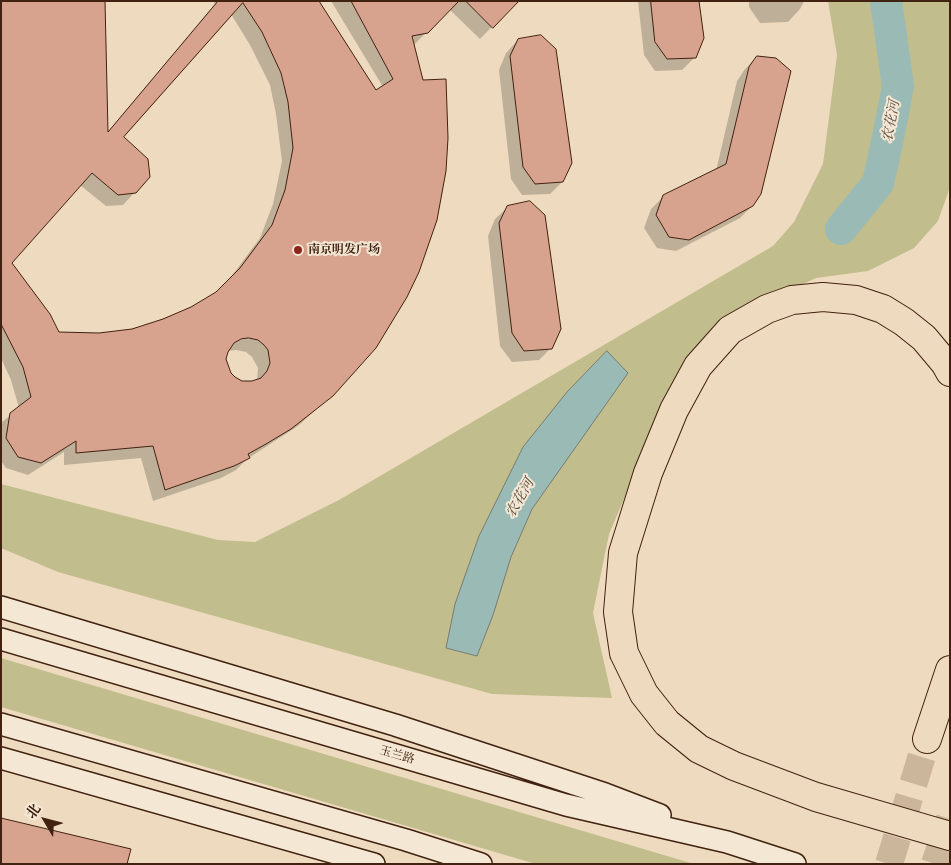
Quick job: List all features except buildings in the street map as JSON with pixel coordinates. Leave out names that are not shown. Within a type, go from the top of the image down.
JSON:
[{"type":"highway","points":[[950,372],[945,362],[924,338],[904,322],[882,309],[856,300],[823,297],[792,300],[767,310],[730,330],[698,366],[674,410],[648,473],[623,553],[618,612],[624,653],[644,694],[667,723],[699,749],[734,766],[816,797],[950,836]]},
{"type":"highway","points":[[927,739],[950,670]]},
{"type":"main road","points":[[1,607],[395,725],[605,794],[727,842]]},
{"type":"main road","name":"玉兰路","points":[[1,640],[566,805],[727,842],[795,864]]},
{"type":"main road","points":[[1,724],[481,864]]},
{"type":"main road","points":[[1,758],[374,864]]},
{"type":"shaded area","points":[[828,1],[950,1],[950,187],[938,221],[914,248],[868,271],[816,278],[745,311],[680,369],[609,534],[593,613],[612,698],[492,694],[58,572],[1,548],[1,484],[218,540],[255,542],[339,500],[773,246],[794,222],[823,164],[837,55]]},
{"type":"shaded area","points":[[1,658],[694,864],[536,864],[1,707]]},
{"type":"water","points":[[607,351],[628,373],[532,509],[511,557],[493,615],[477,656],[446,648],[455,604],[479,536],[523,447],[567,392]]},
{"type":"waterway","name":"农花河","points":[[841,229],[878,183],[888,138],[898,86],[886,1]]},
{"type":"tunnel","points":[[889,864],[927,739]]},
{"type":"tunnel","points":[[935,864],[950,819]]},
{"type":"place","name":"南京明发广场","points":[[298,250]]}]
